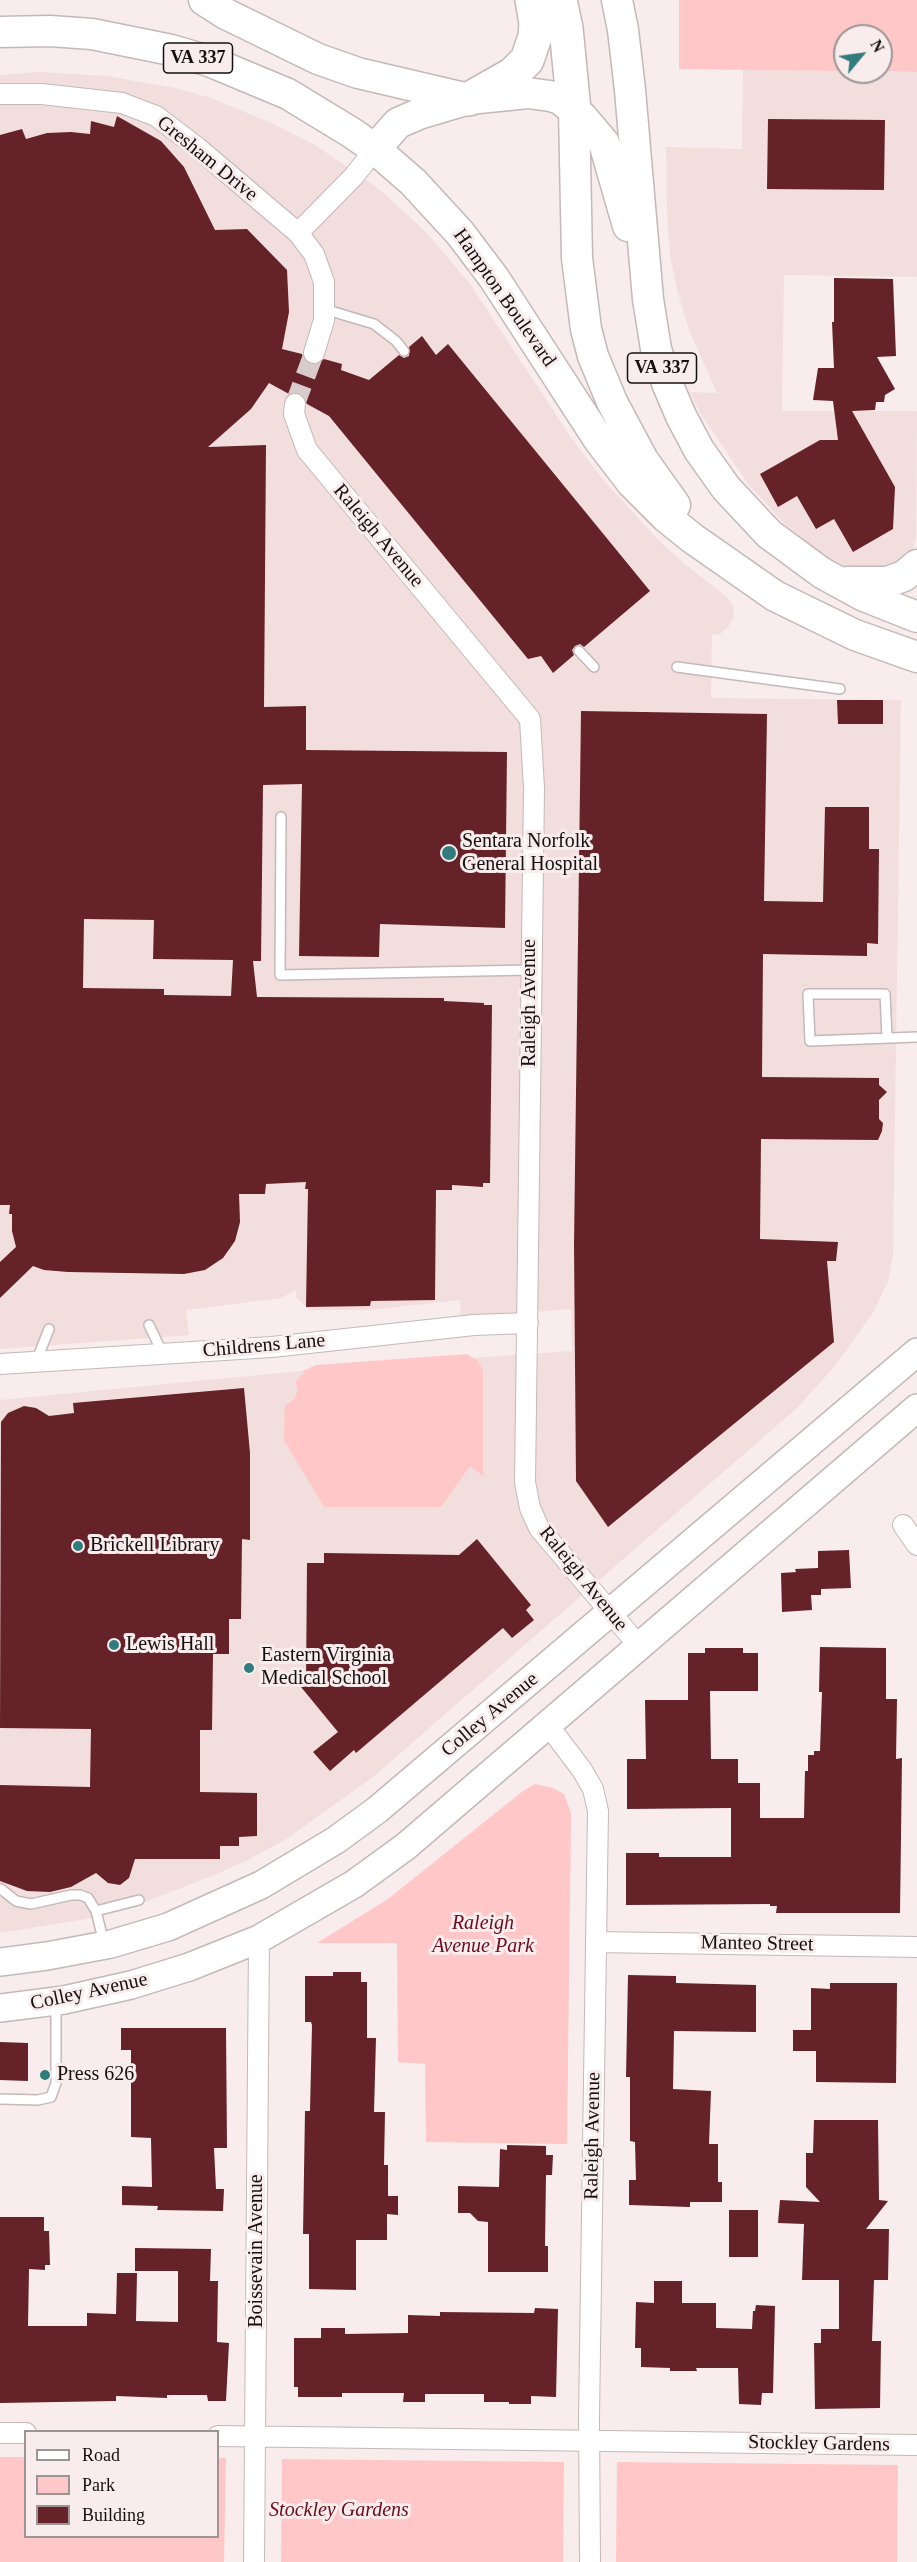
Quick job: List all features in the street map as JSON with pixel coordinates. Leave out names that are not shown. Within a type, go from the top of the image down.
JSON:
[{"type":"highway","points":[[469,99],[513,74],[527,60],[535,38],[536,23],[532,0]]},
{"type":"highway","points":[[560,0],[570,54],[574,110]]},
{"type":"main road","points":[[204,0],[226,14],[318,59],[358,73],[469,99]]},
{"type":"main road","name":"VA 337","points":[[617,0],[630,90],[648,299],[663,372],[681,416],[705,459],[732,496],[762,527],[796,555],[836,581],[864,596],[917,617]]},
{"type":"main road","name":"Hampton Boulevard","points":[[0,32],[50,31],[92,34],[171,50],[209,61],[300,101],[375,149],[427,197],[476,254],[598,440],[632,483],[680,529],[775,596],[882,646],[917,657]]},
{"type":"main road","points":[[375,149],[391,129],[406,118],[469,99],[537,93],[560,99],[591,126],[604,144],[648,299]]},
{"type":"main road","points":[[574,110],[578,283],[593,356],[612,402],[653,476],[678,510],[727,563]]},
{"type":"main road","points":[[836,581],[887,582],[904,576],[917,565]]},
{"type":"main road","name":"Colley Avenue","points":[[0,1962],[104,1945],[168,1927],[225,1903],[281,1875],[336,1840],[377,1810],[917,1352]]},
{"type":"main road","name":"Colley Avenue","points":[[0,2008],[56,2001],[131,1985],[189,1967],[259,1939],[354,1884],[396,1854],[917,1408]]},
{"type":"street","name":"Gresham Drive","points":[[0,94],[42,93],[122,103],[156,116],[198,148],[298,233]]},
{"type":"street","points":[[315,353],[324,320],[324,282],[314,254],[298,233],[354,176],[375,149]]},
{"type":"street","name":"Raleigh Avenue","points":[[295,404],[294,414],[307,450],[530,719],[534,788],[525,1482],[530,1508],[539,1528],[639,1646]]},
{"type":"street","name":"Childrens Lane","points":[[0,1364],[272,1347],[474,1325],[528,1323]]},
{"type":"street","points":[[903,1525],[917,1545]]},
{"type":"street","name":"Raleigh Avenue","points":[[548,1725],[582,1770],[593,1789],[598,1811],[589,2441],[590,2562]]},
{"type":"street","name":"Boissevain Avenue","points":[[254,2562],[259,1939]]},
{"type":"street","name":"Manteo Street","points":[[596,1942],[917,1947]]},
{"type":"street","points":[[0,2433],[24,2433]]},
{"type":"street","name":"Stockley Gardens","points":[[219,2436],[917,2445]]},
{"type":"lane","points":[[324,309],[374,324],[396,341],[404,351]]},
{"type":"lane","points":[[579,651],[594,667]]},
{"type":"lane","points":[[677,667],[840,689]]},
{"type":"lane","points":[[281,817],[280,975],[530,970]]},
{"type":"lane","points":[[887,1037],[885,994],[808,994],[810,1041],[917,1036]]},
{"type":"lane","points":[[149,1325],[163,1354]]},
{"type":"lane","points":[[36,1362],[48,1329]]},
{"type":"lane","points":[[1,1889],[16,1901],[31,1904],[80,1895],[88,1898],[96,1911],[104,1945]]},
{"type":"lane","points":[[96,1911],[139,1900]]},
{"type":"lane","points":[[0,2099],[38,2100],[51,2097],[56,2083],[56,2001]]},
{"type":"shaded area","points":[[743,69],[833,71],[833,84],[893,84],[893,72],[917,72],[917,277],[784,275],[782,411],[917,411],[916,538],[913,549],[902,565],[859,574],[818,552],[784,523],[749,485],[700,413],[690,392],[717,393],[689,330],[677,290],[670,254],[666,147],[742,149]]},
{"type":"shaded area","name":"Sentara Norfolk General Hospital","points":[[38,72],[107,76],[180,89],[211,98],[271,123],[315,145],[379,189],[426,232],[470,284],[572,439],[601,477],[658,540],[727,597],[733,606],[734,616],[728,627],[719,635],[712,634],[711,698],[901,700],[893,1255],[888,1281],[874,1311],[836,1365],[797,1408],[373,1777],[285,1840],[244,1862],[209,1877],[127,1909],[92,1918],[0,1933],[0,1400],[342,1367],[572,1351],[571,1309],[461,1318],[460,1300],[370,1310],[310,1310],[296,1298],[296,1290],[281,1298],[186,1310],[189,1335],[0,1349],[0,75]]},
{"type":"green space","points":[[679,0],[917,0],[917,72],[893,71],[893,24],[833,24],[833,71],[679,69]]},
{"type":"green space","points":[[467,1354],[477,1360],[483,1370],[483,1476],[470,1466],[441,1507],[324,1507],[284,1440],[285,1406],[295,1398],[298,1389],[295,1382],[304,1373],[303,1371],[316,1365]]},
{"type":"green space","name":"Raleigh Avenue Park","points":[[535,1784],[553,1788],[564,1794],[571,1813],[567,2144],[426,2142],[425,2064],[398,2062],[397,1943],[317,1943],[388,1899],[523,1791]]},
{"type":"green space","name":"Stockley Gardens","points":[[0,2457],[24,2457],[24,2538],[219,2538],[219,2458],[226,2458],[224,2562],[0,2562]]},
{"type":"green space","name":"Stockley Gardens","points":[[282,2459],[564,2462],[563,2562],[281,2562]]},
{"type":"green space","points":[[617,2462],[898,2465],[897,2562],[616,2562]]},
{"type":"building","points":[[117,116],[161,141],[184,167],[215,230],[247,229],[287,270],[289,312],[282,349],[302,354],[305,361],[311,365],[324,359],[342,364],[341,370],[369,380],[399,355],[404,358],[409,356],[409,347],[422,336],[436,355],[448,344],[650,591],[584,647],[580,644],[575,646],[572,650],[574,655],[553,673],[541,656],[528,659],[329,416],[307,404],[301,394],[296,392],[289,394],[269,383],[251,409],[208,447],[266,445],[264,707],[306,706],[306,750],[507,752],[505,928],[380,924],[379,957],[299,956],[302,784],[263,785],[261,961],[253,961],[257,997],[444,998],[444,1001],[492,1005],[490,1183],[483,1183],[483,1187],[452,1185],[452,1190],[436,1190],[435,1300],[371,1301],[370,1306],[306,1307],[308,1189],[305,1189],[306,1182],[266,1184],[265,1194],[239,1194],[240,1222],[235,1241],[223,1258],[205,1270],[184,1274],[68,1272],[44,1270],[33,1266],[0,1298],[0,1262],[16,1247],[12,1231],[12,1214],[9,1214],[10,1205],[0,1205],[0,135],[22,129],[26,139],[47,133],[90,134],[91,121],[114,127]],"holes":[[[84,919],[154,920],[153,959],[233,960],[231,996],[164,995],[164,989],[83,988]]]},
{"type":"building","points":[[768,119],[885,120],[884,190],[767,189]]},
{"type":"building","points":[[834,278],[893,279],[896,356],[877,357],[895,389],[885,395],[884,402],[876,402],[875,410],[852,411],[895,487],[893,529],[853,552],[834,519],[816,529],[797,496],[778,507],[760,474],[820,440],[838,440],[833,401],[813,400],[818,368],[834,368],[832,322],[834,322]]},
{"type":"building","points":[[837,700],[883,700],[883,724],[838,724]]},
{"type":"building","points":[[581,711],[767,714],[764,901],[823,902],[825,807],[869,807],[869,849],[879,849],[878,944],[867,943],[867,956],[763,954],[762,1077],[879,1078],[879,1085],[887,1092],[879,1100],[879,1119],[883,1123],[878,1140],[761,1139],[760,1239],[838,1242],[836,1261],[827,1261],[834,1342],[608,1527],[576,1481],[574,1245]]},
{"type":"building","name":"Lewis Hall","points":[[244,1388],[250,1453],[250,1540],[242,1539],[241,1619],[229,1619],[229,1654],[213,1654],[212,1730],[200,1730],[200,1792],[257,1793],[257,1836],[239,1837],[239,1846],[220,1846],[220,1859],[135,1859],[129,1878],[120,1885],[108,1883],[96,1873],[71,1887],[50,1892],[27,1891],[0,1881],[0,1785],[90,1787],[91,1729],[0,1728],[1,1422],[8,1413],[24,1406],[36,1408],[49,1416],[74,1413],[73,1403]]},
{"type":"building","points":[[477,1539],[531,1605],[526,1610],[534,1620],[512,1638],[503,1628],[356,1753],[354,1750],[330,1771],[313,1752],[338,1732],[301,1687],[306,1684],[307,1563],[324,1563],[324,1553],[459,1555]]},
{"type":"building","points":[[849,1550],[851,1588],[821,1589],[821,1595],[811,1595],[812,1610],[782,1612],[781,1573],[796,1572],[795,1569],[818,1568],[818,1551]]},
{"type":"building","points":[[820,1647],[886,1648],[886,1699],[897,1699],[896,1759],[902,1758],[900,1913],[776,1913],[777,1906],[770,1906],[770,1904],[626,1905],[626,1853],[659,1853],[659,1857],[731,1857],[731,1808],[627,1809],[627,1759],[646,1759],[645,1700],[688,1700],[688,1653],[705,1653],[705,1648],[743,1648],[743,1653],[758,1653],[758,1691],[710,1691],[711,1759],[738,1759],[738,1783],[760,1783],[760,1818],[804,1818],[805,1771],[808,1771],[808,1755],[814,1755],[814,1751],[820,1751],[822,1692],[819,1692]]},
{"type":"building","points":[[333,1972],[361,1972],[361,1982],[367,1982],[367,2038],[376,2038],[374,2112],[385,2112],[384,2165],[388,2165],[388,2196],[398,2196],[398,2215],[387,2214],[387,2240],[356,2240],[356,2290],[309,2289],[309,2234],[303,2234],[305,2111],[310,2111],[312,2025],[311,2022],[305,2022],[305,1976],[333,1976]]},
{"type":"building","points":[[628,1975],[676,1976],[676,1983],[756,1985],[756,2032],[674,2031],[673,2089],[711,2091],[709,2144],[718,2144],[718,2182],[722,2182],[722,2202],[690,2202],[690,2207],[629,2205],[629,2180],[636,2180],[635,2142],[630,2141],[630,2077],[626,2077]]},
{"type":"building","points":[[830,1983],[897,1983],[896,2083],[816,2082],[816,2051],[793,2051],[793,2030],[811,2030],[811,1988],[830,1989]]},
{"type":"building","points":[[121,2028],[226,2028],[227,2148],[214,2148],[216,2189],[224,2189],[223,2211],[157,2210],[158,2206],[122,2205],[122,2186],[152,2187],[151,2138],[131,2137],[131,2050],[121,2050]]},
{"type":"building","points":[[0,2042],[28,2043],[28,2081],[0,2080]]},
{"type":"building","points":[[814,2120],[878,2120],[879,2200],[888,2201],[866,2229],[889,2229],[888,2280],[874,2280],[872,2341],[881,2341],[880,2408],[815,2409],[814,2343],[821,2343],[821,2329],[839,2329],[839,2280],[802,2280],[804,2224],[778,2223],[780,2200],[820,2202],[806,2187],[806,2153],[813,2153]]},
{"type":"building","points":[[507,2145],[546,2146],[546,2155],[553,2155],[552,2175],[546,2175],[545,2246],[548,2246],[548,2272],[488,2272],[488,2222],[478,2221],[470,2213],[458,2213],[458,2186],[499,2187],[500,2149],[507,2150]]},
{"type":"building","points":[[729,2210],[758,2210],[758,2257],[729,2257]]},
{"type":"building","points":[[0,2217],[44,2217],[44,2231],[49,2231],[50,2265],[45,2265],[45,2270],[29,2269],[28,2326],[87,2326],[87,2313],[116,2314],[117,2273],[137,2273],[136,2321],[178,2322],[178,2271],[135,2271],[135,2248],[211,2249],[210,2281],[218,2281],[217,2342],[229,2343],[226,2401],[208,2401],[207,2395],[167,2395],[167,2398],[116,2396],[116,2401],[0,2403]]},
{"type":"building","points":[[654,2281],[682,2281],[682,2303],[716,2303],[716,2328],[752,2329],[753,2311],[756,2305],[775,2306],[773,2393],[762,2393],[761,2405],[739,2404],[738,2368],[696,2368],[697,2371],[670,2371],[670,2368],[641,2367],[641,2348],[635,2348],[636,2302],[654,2303]]},
{"type":"building","points":[[535,2308],[558,2309],[556,2397],[531,2396],[531,2404],[509,2404],[509,2402],[484,2402],[484,2394],[425,2394],[425,2402],[403,2402],[404,2393],[342,2393],[342,2397],[298,2397],[298,2387],[294,2387],[294,2338],[321,2338],[321,2328],[345,2328],[345,2334],[408,2333],[408,2315],[440,2316],[440,2312],[534,2313]]},
{"type":"tunnel","points":[[295,404],[314,353]]},
{"type":"place","name":"Sentara Norfolk General Hospital","points":[[449,853]]},
{"type":"place","name":"Brickell Library","points":[[78,1546]]},
{"type":"place","name":"Lewis Hall","points":[[114,1645]]},
{"type":"place","name":"Eastern Virginia Medical School","points":[[249,1668]]},
{"type":"place","name":"Press 626","points":[[45,2075]]}]
